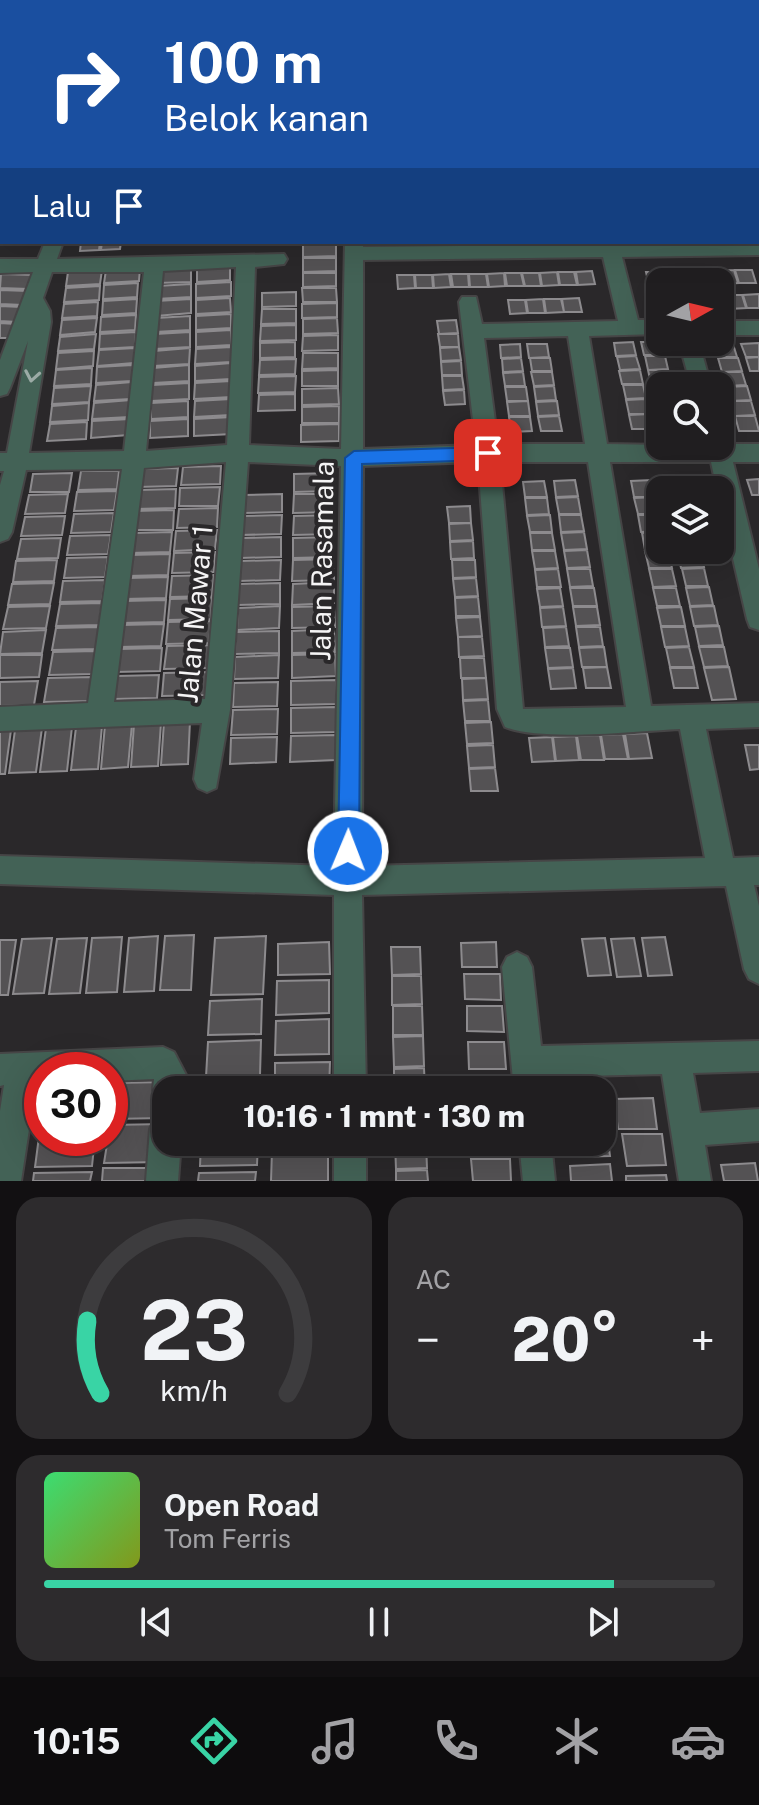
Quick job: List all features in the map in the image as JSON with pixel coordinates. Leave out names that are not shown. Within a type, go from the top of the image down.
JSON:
[{"type":"street","points":[[0,388],[23,319],[35,301],[53,244]]},
{"type":"street","points":[[354,248],[759,249]]},
{"type":"street","name":"Jalan Rasamala","points":[[350,1076],[348,881],[354,248]]},
{"type":"street","points":[[611,250],[630,327]]},
{"type":"street","points":[[0,266],[154,265],[277,259]]},
{"type":"street","name":"Jalan Mawar 1","points":[[207,779],[217,710],[239,453],[246,260]]},
{"type":"street","points":[[100,713],[134,460],[154,265]]},
{"type":"street","points":[[0,532],[8,462],[41,322],[35,301]]},
{"type":"street","points":[[469,302],[488,453],[510,709],[514,719],[526,722],[641,721],[759,715]]},
{"type":"street","points":[[577,327],[601,455],[641,721]]},
{"type":"street","points":[[473,331],[646,327]]},
{"type":"street","points":[[734,328],[759,328]]},
{"type":"street","points":[[734,451],[759,453]]},
{"type":"street","points":[[8,462],[134,460],[239,453],[354,458],[488,453],[646,453]]},
{"type":"street","points":[[721,460],[759,619]]},
{"type":"street","points":[[0,719],[217,710]]},
{"type":"street","points":[[691,718],[740,871],[759,969]]},
{"type":"street","points":[[0,870],[348,881],[740,871]]},
{"type":"street","points":[[517,967],[529,1076],[675,1059],[759,1056]]},
{"type":"street","points":[[675,1059],[695,1181]]},
{"type":"street","points":[[5,1181],[10,1079],[163,1063],[170,1076]]},
{"type":"street","points":[[687,1130],[759,1125]]},
{"type":"street","points":[[162,1181],[164,1156]]},
{"type":"street","points":[[350,1156],[350,1181]]},
{"type":"street","points":[[536,1156],[539,1181]]},
{"type":"building","points":[[81,244],[100,244],[99,250],[80,251]]},
{"type":"building","points":[[102,244],[121,244],[120,249],[101,250]]},
{"type":"building","points":[[303,244],[336,244],[336,256],[303,257]]},
{"type":"building","points":[[303,258],[336,258],[336,271],[303,272]]},
{"type":"building","points":[[230,266],[230,280],[197,282],[197,268]]},
{"type":"building","points":[[140,268],[139,281],[104,283],[106,270]]},
{"type":"building","points":[[191,268],[191,282],[157,283],[158,270]]},
{"type":"building","points":[[102,270],[100,284],[66,286],[68,272]]},
{"type":"building","points":[[735,270],[752,270],[756,283],[739,283]]},
{"type":"building","points":[[592,271],[595,284],[578,285],[576,272]]},
{"type":"building","points":[[557,272],[559,285],[542,286],[540,273]]},
{"type":"building","points":[[558,272],[574,272],[577,285],[560,285]]},
{"type":"building","points":[[303,273],[336,273],[336,286],[303,287]]},
{"type":"building","points":[[504,273],[505,286],[489,287],[487,274]]},
{"type":"building","points":[[505,273],[521,273],[524,286],[507,286]]},
{"type":"building","points":[[522,273],[539,273],[541,286],[525,286]]},
{"type":"building","points":[[1,274],[34,275],[29,289],[0,288]]},
{"type":"building","points":[[449,274],[451,287],[434,288],[433,275]]},
{"type":"building","points":[[451,274],[468,274],[469,287],[453,287]]},
{"type":"building","points":[[469,274],[486,274],[488,287],[470,287]]},
{"type":"building","points":[[397,275],[414,275],[415,288],[398,289]]},
{"type":"building","points":[[415,275],[432,275],[433,288],[416,288]]},
{"type":"building","points":[[231,282],[231,296],[196,298],[196,284]]},
{"type":"building","points":[[138,283],[137,297],[103,299],[104,285]]},
{"type":"building","points":[[191,284],[191,297],[156,299],[157,286]]},
{"type":"building","points":[[100,286],[99,300],[64,302],[66,288]]},
{"type":"building","points":[[302,288],[336,288],[337,302],[303,302]]},
{"type":"building","points":[[0,290],[28,291],[23,305],[0,304]]},
{"type":"building","points":[[296,292],[296,306],[262,307],[262,293]]},
{"type":"building","points":[[759,294],[759,308],[747,308],[743,295]]},
{"type":"building","points":[[734,295],[742,295],[746,308],[734,309]]},
{"type":"building","points":[[230,298],[231,312],[196,314],[196,300]]},
{"type":"building","points":[[579,298],[582,312],[564,312],[562,299]]},
{"type":"building","points":[[137,299],[136,313],[102,315],[103,301]]},
{"type":"building","points":[[191,299],[191,313],[156,316],[156,301]]},
{"type":"building","points":[[543,299],[545,313],[528,313],[526,300]]},
{"type":"building","points":[[544,299],[561,299],[564,312],[546,313]]},
{"type":"building","points":[[508,300],[525,300],[527,313],[510,314]]},
{"type":"building","points":[[98,302],[97,316],[62,318],[64,304]]},
{"type":"building","points":[[337,303],[337,317],[302,318],[302,304]]},
{"type":"building","points":[[0,306],[22,307],[17,322],[0,321]]},
{"type":"building","points":[[262,309],[296,309],[296,323],[261,324]]},
{"type":"building","points":[[231,314],[231,328],[196,330],[196,316]]},
{"type":"building","points":[[136,315],[135,330],[100,332],[101,317]]},
{"type":"building","points":[[190,316],[190,330],[155,332],[156,318]]},
{"type":"building","points":[[97,318],[95,332],[60,335],[62,320]]},
{"type":"building","points":[[337,318],[338,333],[303,334],[303,319]]},
{"type":"building","points":[[456,320],[458,333],[439,334],[437,321]]},
{"type":"building","points":[[0,323],[16,324],[11,338],[0,338]]},
{"type":"building","points":[[296,325],[296,340],[260,341],[261,326]]},
{"type":"building","points":[[231,330],[231,345],[196,347],[196,332]]},
{"type":"building","points":[[136,332],[135,347],[99,349],[100,334]]},
{"type":"building","points":[[190,332],[190,347],[154,349],[155,334]]},
{"type":"building","points":[[96,334],[94,349],[58,351],[60,337]]},
{"type":"building","points":[[438,334],[458,334],[459,347],[440,347]]},
{"type":"building","points":[[338,335],[338,350],[302,351],[303,336]]},
{"type":"building","points":[[295,342],[295,357],[260,358],[260,343]]},
{"type":"building","points":[[633,342],[636,355],[616,356],[614,343]]},
{"type":"building","points":[[641,342],[646,342],[644,355]]},
{"type":"building","points":[[759,343],[759,357],[746,357],[741,344]]},
{"type":"building","points":[[520,344],[521,357],[501,358],[500,345]]},
{"type":"building","points":[[527,344],[547,344],[549,357],[529,358]]},
{"type":"building","points":[[231,347],[231,362],[195,364],[196,349]]},
{"type":"building","points":[[459,347],[461,360],[441,361],[440,348]]},
{"type":"building","points":[[135,348],[134,363],[97,366],[99,350]]},
{"type":"building","points":[[190,348],[189,364],[153,366],[154,351]]},
{"type":"building","points":[[94,351],[93,366],[56,369],[58,353]]},
{"type":"building","points":[[303,353],[338,353],[338,368],[302,369]]},
{"type":"building","points":[[636,356],[640,369],[620,370],[617,357]]},
{"type":"building","points":[[645,356],[665,356],[668,369],[648,370]]},
{"type":"building","points":[[759,357],[759,371],[750,371],[746,358]]},
{"type":"building","points":[[521,358],[523,371],[503,372],[502,359]]},
{"type":"building","points":[[530,358],[550,358],[552,371],[532,371]]},
{"type":"building","points":[[718,358],[738,358],[742,371],[722,372]]},
{"type":"building","points":[[296,359],[295,374],[259,375],[260,360]]},
{"type":"building","points":[[461,361],[462,375],[442,375],[441,362]]},
{"type":"building","points":[[231,363],[231,379],[195,381],[195,366]]},
{"type":"building","points":[[133,365],[132,381],[96,383],[97,367]]},
{"type":"building","points":[[189,365],[189,381],[153,383],[153,368]]},
{"type":"building","points":[[92,368],[91,384],[54,386],[56,370]]},
{"type":"building","points":[[338,370],[338,386],[302,386],[302,371]]},
{"type":"building","points":[[640,370],[643,384],[622,384],[619,371]]},
{"type":"building","points":[[648,370],[668,372],[648,372]]},
{"type":"building","points":[[523,372],[525,386],[505,386],[503,373]]},
{"type":"building","points":[[531,372],[552,372],[554,385],[534,386]]},
{"type":"building","points":[[734,372],[742,372],[746,385],[734,386]]},
{"type":"building","points":[[296,376],[295,392],[258,393],[259,377]]},
{"type":"building","points":[[442,376],[462,376],[464,389],[443,390]]},
{"type":"building","points":[[231,381],[232,397],[194,399],[195,383]]},
{"type":"building","points":[[132,382],[131,399],[94,401],[96,385]]},
{"type":"building","points":[[189,383],[189,399],[151,401],[152,385]]},
{"type":"building","points":[[623,385],[643,385],[646,398],[626,399]]},
{"type":"building","points":[[91,386],[89,402],[52,404],[54,388]]},
{"type":"building","points":[[554,386],[556,400],[536,401],[534,387]]},
{"type":"building","points":[[747,386],[751,400],[734,401],[734,387]]},
{"type":"building","points":[[505,387],[526,387],[528,401],[507,401]]},
{"type":"building","points":[[338,388],[339,404],[302,405],[302,389]]},
{"type":"building","points":[[464,390],[465,404],[445,405],[443,391]]},
{"type":"building","points":[[295,394],[295,410],[258,411],[259,395]]},
{"type":"building","points":[[231,399],[231,415],[194,417],[195,401]]},
{"type":"building","points":[[646,399],[646,414],[629,414],[626,400]]},
{"type":"building","points":[[131,400],[130,417],[92,419],[94,403]]},
{"type":"building","points":[[188,401],[188,417],[151,419],[151,403]]},
{"type":"building","points":[[528,401],[530,416],[509,416],[507,402]]},
{"type":"building","points":[[557,401],[559,415],[538,416],[536,402]]},
{"type":"building","points":[[734,401],[751,401],[755,415],[735,416]]},
{"type":"building","points":[[89,403],[88,420],[50,422],[52,406]]},
{"type":"building","points":[[339,406],[339,423],[302,423],[302,407]]},
{"type":"building","points":[[646,414],[646,429],[632,429],[629,415]]},
{"type":"building","points":[[559,416],[562,431],[541,431],[538,417]]},
{"type":"building","points":[[735,416],[755,416],[759,431],[739,431]]},
{"type":"building","points":[[232,417],[232,434],[194,436],[194,419]]},
{"type":"building","points":[[509,417],[530,417],[532,431],[511,432]]},
{"type":"building","points":[[130,419],[128,435],[91,438],[92,421]]},
{"type":"building","points":[[188,419],[188,436],[150,438],[150,421]]},
{"type":"building","points":[[87,422],[86,439],[47,441],[50,424]]},
{"type":"building","points":[[339,424],[339,441],[301,442],[301,425]]},
{"type":"building","points":[[221,466],[220,484],[181,485],[183,467]]},
{"type":"building","points":[[178,468],[176,486],[137,487],[140,469]]},
{"type":"building","points":[[81,471],[119,471],[117,489],[78,490]]},
{"type":"building","points":[[72,473],[69,492],[30,492],[33,474]]},
{"type":"building","points":[[333,473],[333,491],[294,492],[294,474]]},
{"type":"building","points":[[759,479],[759,495],[752,495],[747,480]]},
{"type":"building","points":[[575,480],[578,496],[556,497],[554,481]]},
{"type":"building","points":[[646,480],[646,497],[634,497],[631,481]]},
{"type":"building","points":[[544,481],[547,497],[525,497],[523,482]]},
{"type":"building","points":[[220,487],[218,506],[179,506],[180,488]]},
{"type":"building","points":[[176,489],[175,508],[135,509],[137,490]]},
{"type":"building","points":[[117,491],[114,510],[74,511],[77,492]]},
{"type":"building","points":[[68,494],[65,513],[25,514],[29,495]]},
{"type":"building","points":[[282,494],[282,512],[242,513],[243,495]]},
{"type":"building","points":[[294,494],[333,494],[333,512],[293,513]]},
{"type":"building","points":[[578,497],[581,514],[559,514],[556,498]]},
{"type":"building","points":[[646,497],[646,514],[638,514],[634,498]]},
{"type":"building","points":[[525,498],[547,498],[549,514],[527,515]]},
{"type":"building","points":[[470,506],[471,523],[449,523],[447,507]]},
{"type":"building","points":[[218,508],[217,527],[177,528],[179,509]]},
{"type":"building","points":[[174,510],[173,530],[132,530],[134,511]]},
{"type":"building","points":[[114,513],[111,532],[71,533],[74,514]]},
{"type":"building","points":[[282,515],[281,534],[241,535],[242,516]]},
{"type":"building","points":[[334,515],[334,534],[293,535],[294,516]]},
{"type":"building","points":[[550,515],[552,532],[530,532],[527,516]]},
{"type":"building","points":[[559,515],[581,515],[584,531],[561,532]]},
{"type":"building","points":[[638,515],[646,515],[646,532],[641,532]]},
{"type":"building","points":[[65,516],[62,535],[21,536],[25,517]]},
{"type":"building","points":[[471,523],[473,540],[450,541],[449,524]]},
{"type":"building","points":[[217,530],[215,549],[174,551],[176,531]]},
{"type":"building","points":[[172,532],[170,552],[129,553],[132,533]]},
{"type":"building","points":[[584,532],[587,549],[564,550],[561,533]]},
{"type":"building","points":[[530,533],[552,533],[555,550],[532,550]]},
{"type":"building","points":[[642,533],[646,533],[646,550],[645,550]]},
{"type":"building","points":[[111,535],[108,554],[67,555],[70,536]]},
{"type":"building","points":[[281,537],[281,557],[240,558],[241,538]]},
{"type":"building","points":[[333,537],[333,557],[293,558],[293,538]]},
{"type":"building","points":[[61,538],[58,558],[17,559],[21,539]]},
{"type":"building","points":[[473,541],[474,558],[451,559],[450,542]]},
{"type":"building","points":[[587,550],[590,567],[567,568],[564,551]]},
{"type":"building","points":[[532,551],[555,551],[558,568],[535,569]]},
{"type":"building","points":[[215,552],[214,572],[172,573],[174,553]]},
{"type":"building","points":[[170,554],[168,575],[127,576],[129,555]]},
{"type":"building","points":[[108,557],[105,577],[64,578],[67,558]]},
{"type":"building","points":[[334,559],[334,580],[292,581],[293,560]]},
{"type":"building","points":[[57,560],[54,581],[13,582],[16,561]]},
{"type":"building","points":[[281,560],[280,580],[239,581],[240,561]]},
{"type":"building","points":[[452,560],[475,560],[476,577],[453,578]]},
{"type":"building","points":[[648,564],[671,564],[672,568],[649,568]]},
{"type":"building","points":[[680,564],[703,564],[704,567],[681,568]]},
{"type":"building","points":[[704,568],[708,586],[686,586],[682,569]]},
{"type":"building","points":[[558,569],[561,587],[537,587],[535,570]]},
{"type":"building","points":[[567,569],[590,569],[593,586],[570,587]]},
{"type":"building","points":[[649,569],[672,569],[676,586],[653,587]]},
{"type":"building","points":[[214,575],[212,596],[170,597],[172,576]]},
{"type":"building","points":[[168,577],[166,598],[124,599],[127,578]]},
{"type":"building","points":[[476,578],[478,596],[455,597],[453,579]]},
{"type":"building","points":[[105,580],[102,601],[60,602],[63,581]]},
{"type":"building","points":[[334,582],[334,603],[292,605],[293,584]]},
{"type":"building","points":[[54,583],[50,604],[8,605],[12,584]]},
{"type":"building","points":[[280,583],[280,604],[238,605],[239,584]]},
{"type":"building","points":[[709,587],[713,605],[690,606],[686,588]]},
{"type":"building","points":[[560,588],[563,606],[540,607],[537,589]]},
{"type":"building","points":[[570,588],[594,588],[597,606],[573,606]]},
{"type":"building","points":[[653,588],[676,588],[680,606],[657,606]]},
{"type":"building","points":[[478,597],[480,616],[456,616],[455,598]]},
{"type":"building","points":[[212,598],[211,619],[168,620],[170,599]]},
{"type":"building","points":[[166,600],[164,622],[121,623],[124,601]]},
{"type":"building","points":[[102,603],[99,625],[56,626],[60,604]]},
{"type":"building","points":[[50,606],[46,628],[3,629],[8,607]]},
{"type":"building","points":[[280,606],[279,628],[237,630],[238,608]]},
{"type":"building","points":[[334,606],[335,627],[292,628],[292,607]]},
{"type":"building","points":[[714,606],[718,625],[694,626],[690,607]]},
{"type":"building","points":[[563,607],[566,626],[542,627],[540,608]]},
{"type":"building","points":[[573,607],[597,607],[600,625],[576,626]]},
{"type":"building","points":[[681,607],[685,626],[661,626],[657,608]]},
{"type":"building","points":[[480,617],[482,636],[458,637],[456,618]]},
{"type":"building","points":[[211,621],[209,643],[166,644],[168,622]]},
{"type":"building","points":[[164,624],[161,646],[119,647],[121,625]]},
{"type":"building","points":[[719,626],[723,645],[699,646],[695,627]]},
{"type":"building","points":[[99,627],[96,649],[52,650],[56,628]]},
{"type":"building","points":[[566,627],[569,646],[545,647],[543,628]]},
{"type":"building","points":[[576,627],[600,627],[603,646],[579,647]]},
{"type":"building","points":[[661,627],[685,627],[689,646],[665,647]]},
{"type":"building","points":[[334,629],[335,652],[292,653],[292,631]]},
{"type":"building","points":[[46,630],[42,653],[0,654],[3,632]]},
{"type":"building","points":[[279,631],[279,653],[235,654],[236,632]]},
{"type":"building","points":[[458,637],[482,637],[484,656],[459,657]]},
{"type":"building","points":[[210,645],[208,668],[164,669],[167,646]]},
{"type":"building","points":[[604,647],[607,667],[582,667],[579,648]]},
{"type":"building","points":[[689,647],[694,667],[670,667],[666,648]]},
{"type":"building","points":[[699,647],[724,647],[728,666],[704,667]]},
{"type":"building","points":[[162,648],[160,671],[116,672],[119,649]]},
{"type":"building","points":[[545,648],[570,648],[573,667],[548,668]]},
{"type":"building","points":[[96,651],[93,674],[49,675],[53,652]]},
{"type":"building","points":[[335,654],[336,676],[292,678],[292,655]]},
{"type":"building","points":[[0,655],[42,655],[39,677],[0,678]]},
{"type":"building","points":[[279,655],[278,678],[234,679],[235,657]]},
{"type":"building","points":[[460,658],[484,658],[486,678],[461,678]]},
{"type":"building","points":[[607,667],[611,688],[586,688],[583,668]]},
{"type":"building","points":[[729,667],[736,699],[712,700],[704,668]]},
{"type":"building","points":[[573,668],[576,688],[551,689],[548,669]]},
{"type":"building","points":[[670,668],[694,668],[698,688],[674,688]]},
{"type":"building","points":[[208,672],[206,695],[162,696],[164,673]]},
{"type":"building","points":[[159,675],[157,698],[113,699],[116,676]]},
{"type":"building","points":[[92,677],[89,701],[44,702],[48,678]]},
{"type":"building","points":[[486,678],[488,699],[463,700],[462,679]]},
{"type":"building","points":[[336,680],[336,704],[291,705],[291,681]]},
{"type":"building","points":[[38,681],[34,705],[0,706],[0,682]]},
{"type":"building","points":[[278,682],[277,706],[233,707],[234,683]]},
{"type":"building","points":[[488,700],[490,721],[465,721],[463,701]]},
{"type":"building","points":[[336,707],[336,732],[291,733],[291,708]]},
{"type":"building","points":[[278,709],[277,734],[231,735],[233,710]]},
{"type":"building","points":[[190,721],[188,764],[161,765],[164,722]]},
{"type":"building","points":[[491,722],[493,743],[467,744],[465,723]]},
{"type":"building","points":[[161,723],[158,766],[131,767],[134,724]]},
{"type":"building","points":[[132,724],[128,767],[101,769],[105,725]]},
{"type":"building","points":[[102,726],[98,769],[71,770],[76,727]]},
{"type":"building","points":[[72,727],[67,771],[40,772],[46,728]]},
{"type":"building","points":[[42,728],[36,772],[9,773],[15,730]]},
{"type":"building","points":[[11,730],[5,774],[0,774],[0,731]]},
{"type":"building","points":[[647,733],[652,758],[629,759],[625,734]]},
{"type":"building","points":[[623,734],[628,759],[605,759],[601,735]]},
{"type":"building","points":[[336,735],[336,760],[290,762],[291,736]]},
{"type":"building","points":[[600,735],[604,760],[581,760],[577,736]]},
{"type":"building","points":[[576,736],[579,760],[556,761],[553,737]]},
{"type":"building","points":[[277,737],[276,762],[230,764],[231,738]]},
{"type":"building","points":[[552,737],[555,761],[532,762],[529,738]]},
{"type":"building","points":[[493,745],[495,767],[469,768],[467,746]]},
{"type":"building","points":[[745,745],[759,745],[759,769],[750,770]]},
{"type":"building","points":[[495,768],[498,791],[471,791],[469,769]]},
{"type":"building","points":[[194,935],[191,990],[160,990],[165,936]]},
{"type":"building","points":[[158,936],[154,991],[124,992],[129,938]]},
{"type":"building","points":[[266,936],[263,994],[211,995],[215,938]]},
{"type":"building","points":[[122,937],[117,992],[86,993],[92,938]]},
{"type":"building","points":[[665,937],[672,975],[648,976],[642,938]]},
{"type":"building","points":[[52,938],[44,993],[13,994],[22,939]]},
{"type":"building","points":[[87,938],[80,993],[49,994],[57,939]]},
{"type":"building","points":[[605,938],[611,975],[588,976],[582,939]]},
{"type":"building","points":[[634,938],[641,976],[617,977],[611,939]]},
{"type":"building","points":[[0,940],[16,940],[8,995],[0,995]]},
{"type":"building","points":[[329,942],[330,974],[278,975],[278,944]]},
{"type":"building","points":[[496,942],[497,967],[462,967],[461,943]]},
{"type":"building","points":[[391,947],[420,947],[421,974],[392,975]]},
{"type":"building","points":[[464,974],[500,974],[501,1000],[465,999]]},
{"type":"building","points":[[392,976],[421,976],[422,1004],[392,1005]]},
{"type":"building","points":[[329,980],[329,1013],[276,1015],[277,981]]},
{"type":"building","points":[[262,999],[261,1034],[208,1035],[210,1001]]},
{"type":"building","points":[[393,1006],[422,1006],[423,1035],[393,1035]]},
{"type":"building","points":[[467,1006],[502,1006],[504,1032],[467,1031]]},
{"type":"building","points":[[329,1019],[329,1054],[275,1055],[276,1021]]},
{"type":"building","points":[[423,1036],[424,1066],[394,1067],[393,1037]]},
{"type":"building","points":[[261,1040],[260,1075],[206,1076],[208,1042]]},
{"type":"building","points":[[468,1042],[504,1042],[506,1069],[469,1069]]},
{"type":"building","points":[[330,1062],[330,1076],[275,1076],[275,1063]]},
{"type":"building","points":[[424,1068],[424,1076],[394,1076],[394,1069]]},
{"type":"building","points":[[152,1082],[152,1118],[128,1119],[128,1083]]},
{"type":"building","points":[[653,1098],[657,1129],[618,1129],[616,1099]]},
{"type":"building","points":[[152,1124],[152,1156],[161,1156],[161,1162],[104,1163],[105,1156],[128,1156],[128,1125]]},
{"type":"building","points":[[622,1134],[662,1134],[666,1165],[627,1166]]},
{"type":"building","points":[[36,1156],[93,1156],[92,1166],[35,1167]]},
{"type":"building","points":[[200,1156],[257,1156],[257,1165],[200,1166]]},
{"type":"building","points":[[272,1156],[328,1156],[328,1181],[271,1181]]},
{"type":"building","points":[[396,1156],[427,1156],[427,1168],[396,1169]]},
{"type":"building","points":[[471,1159],[510,1159],[511,1181],[473,1181]]},
{"type":"building","points":[[755,1163],[758,1181],[724,1181],[721,1165]]},
{"type":"building","points":[[610,1164],[612,1181],[571,1181],[570,1166]]},
{"type":"building","points":[[103,1168],[160,1168],[159,1181],[102,1181]]},
{"type":"building","points":[[427,1170],[428,1181],[396,1181],[396,1171]]},
{"type":"building","points":[[92,1172],[90,1181],[33,1181],[34,1173]]},
{"type":"building","points":[[256,1172],[255,1181],[198,1181],[199,1173]]},
{"type":"building","points":[[666,1175],[667,1181],[626,1181],[626,1176]]},
{"type":"route","points":[[348,851],[354,458],[488,453]]}]
